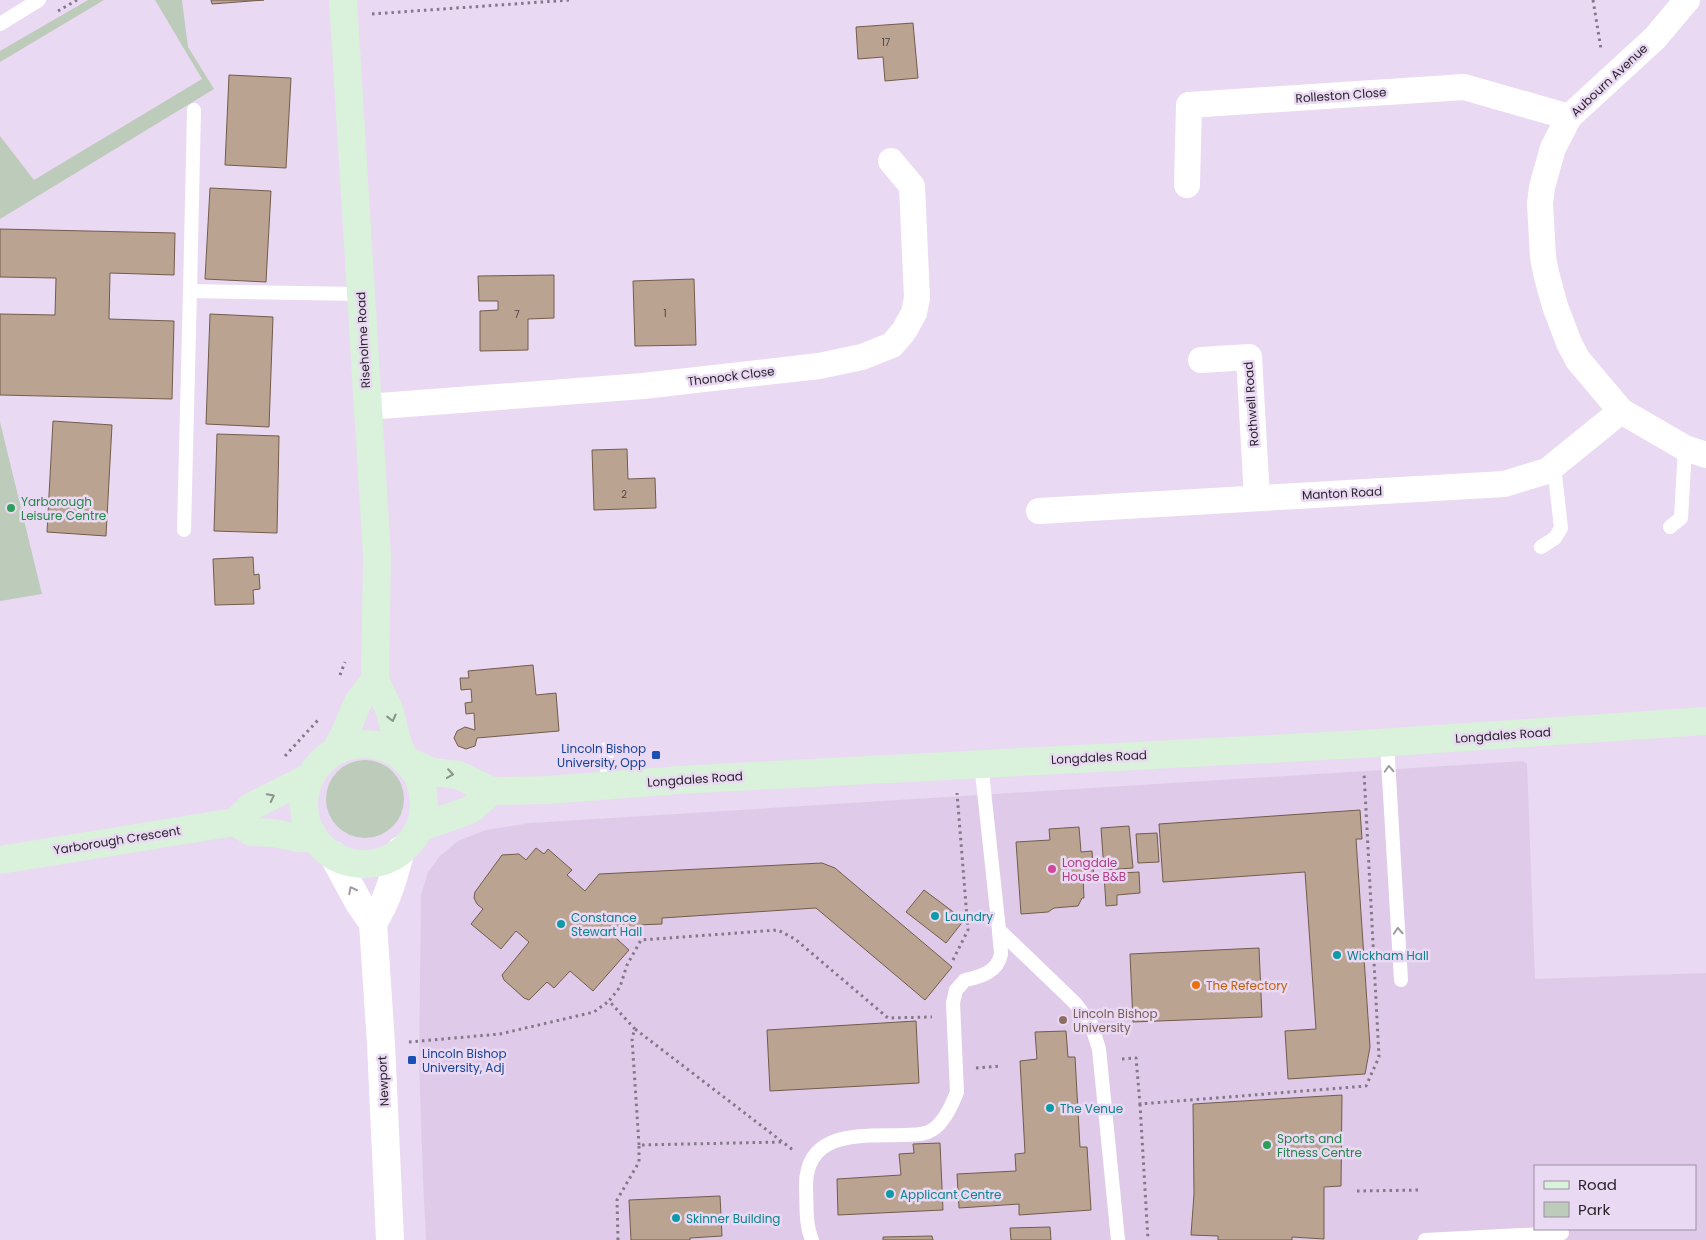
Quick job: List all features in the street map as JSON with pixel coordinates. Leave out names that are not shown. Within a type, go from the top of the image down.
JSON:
[{"type":"main road","name":"Riseholme Road","points":[[343,8],[377,555],[374,680]]},
{"type":"main road","points":[[310,777],[252,806],[235,822],[251,832],[273,833],[299,838],[324,847],[354,863],[382,861],[410,843],[419,828],[424,808],[423,791],[396,738],[390,711],[374,680],[358,702],[335,751]]},
{"type":"main road","name":"Longdales Road","points":[[406,760],[434,772],[458,775],[492,791],[548,790],[968,764],[1375,743],[1706,721]]},
{"type":"main road","points":[[324,847],[307,824],[304,808],[305,792],[316,767],[335,751],[354,744],[374,744],[393,751],[406,760]]},
{"type":"main road","points":[[419,828],[470,810],[492,791]]},
{"type":"main road","name":"Yarborough Crescent","points":[[0,860],[235,822]]},
{"type":"street","name":"Aubourn Avenue","points":[[1687,0],[1655,38],[1569,117],[1554,148],[1542,187],[1540,204],[1544,265],[1555,306],[1569,343],[1578,360],[1621,411],[1695,451]]},
{"type":"street","name":"Rolleston Close","points":[[1187,185],[1188,105],[1464,87],[1569,117]]},
{"type":"street","name":"Thonock Close","points":[[367,407],[643,386],[819,366],[862,357],[892,345],[904,331],[914,314],[917,298],[912,186],[891,161]]},
{"type":"street","name":"Rothwell Road","points":[[1201,360],[1250,357],[1257,498]]},
{"type":"street","name":"Manton Road","points":[[1039,511],[1504,484],[1547,471],[1621,411]]},
{"type":"street","points":[[324,847],[373,923],[383,908],[389,894],[401,850]]},
{"type":"street","name":"Newport","points":[[373,923],[381,1044],[390,1240]]},
{"type":"lane","points":[[0,24],[39,0]]},
{"type":"lane","points":[[184,530],[194,110]]},
{"type":"lane","points":[[190,291],[360,294]]},
{"type":"lane","points":[[1670,527],[1681,518],[1695,451]]},
{"type":"lane","points":[[1540,547],[1555,538],[1561,528],[1554,466]]},
{"type":"lane","points":[[1375,743],[1402,980]]},
{"type":"lane","points":[[606,749],[608,785]]},
{"type":"lane","points":[[812,1240],[808,1230],[806,1173],[817,1150],[832,1141],[850,1136],[921,1134],[932,1130],[942,1121],[957,1092],[953,1016],[956,990],[965,980],[980,977],[992,970],[1001,955],[999,930],[968,764]]},
{"type":"lane","points":[[999,930],[1075,1003],[1091,1024],[1100,1049],[1118,1240]]},
{"type":"lane","points":[[1425,1240],[1562,1233]]},
{"type":"path","points":[[343,8],[570,0]]},
{"type":"path","points":[[1594,0],[1606,84]]},
{"type":"path","points":[[283,760],[320,717]]},
{"type":"path","points":[[1140,1104],[1366,1086],[1379,1057],[1375,743]]},
{"type":"path","points":[[953,960],[968,930],[968,764]]},
{"type":"path","points":[[381,1044],[500,1034],[594,1012],[609,1001],[620,986],[627,965],[641,940],[778,930],[796,939],[888,1018],[953,1016]]},
{"type":"path","points":[[609,1001],[635,1029],[810,1163]]},
{"type":"path","points":[[618,1240],[617,1200],[639,1162],[632,1038],[635,1029]]},
{"type":"path","points":[[1101,1061],[1136,1058],[1148,1240]]},
{"type":"path","points":[[639,1145],[782,1142]]},
{"type":"path","points":[[1357,1190],[1420,1190]]},
{"type":"shaded area","name":"Lincoln Bishop University","points":[[1525,761],[1523,762],[1527,763],[1535,979],[1706,973],[1706,1240],[426,1240],[419,1061],[421,895],[428,872],[440,856],[458,841],[486,830],[530,823]]},
{"type":"green space","points":[[88,0],[104,0],[0,62],[0,51]]},
{"type":"green space","points":[[155,0],[182,0],[188,47],[214,89],[0,219],[0,136],[34,180],[202,79]]},
{"type":"green space","name":"Yarborough Leisure Centre","points":[[0,422],[42,594],[0,601]]},
{"type":"green space","points":[[365,760],[380,763],[392,772],[401,784],[404,799],[401,814],[392,826],[380,835],[365,838],[350,835],[338,826],[329,814],[326,799],[329,784],[338,772],[350,763]]},
{"type":"building","points":[[211,0],[264,0],[212,4]]},
{"type":"building","points":[[913,23],[918,78],[885,81],[883,57],[858,59],[856,27]]},
{"type":"building","points":[[229,75],[291,78],[286,168],[225,165]]},
{"type":"building","points":[[210,188],[271,191],[266,282],[205,279]]},
{"type":"building","points":[[0,229],[175,233],[174,275],[110,273],[109,319],[174,321],[172,399],[0,395],[0,314],[55,315],[56,278],[0,277]]},
{"type":"building","points":[[554,275],[554,318],[528,319],[528,350],[480,351],[480,311],[498,310],[498,301],[479,301],[478,276]]},
{"type":"building","points":[[694,279],[696,345],[635,346],[633,281]]},
{"type":"building","points":[[210,314],[273,317],[269,427],[206,424]]},
{"type":"building","points":[[53,421],[112,425],[106,536],[47,532]]},
{"type":"building","points":[[217,434],[279,436],[277,533],[214,531]]},
{"type":"building","points":[[627,449],[628,479],[655,478],[656,508],[594,510],[592,450]]},
{"type":"building","points":[[253,557],[254,575],[259,574],[260,589],[253,590],[254,604],[215,605],[213,559]]},
{"type":"building","points":[[533,665],[536,695],[556,693],[559,731],[477,738],[475,746],[466,749],[458,746],[454,738],[457,731],[465,727],[475,730],[474,713],[466,714],[465,703],[472,702],[471,689],[461,690],[460,678],[469,678],[468,671]]},
{"type":"building","name":"Wickham Hall","points":[[1360,810],[1362,839],[1356,839],[1370,1047],[1365,1074],[1288,1079],[1285,1031],[1316,1029],[1305,872],[1163,882],[1159,824]]},
{"type":"building","points":[[1129,826],[1133,868],[1104,870],[1101,828]]},
{"type":"building","points":[[1079,827],[1081,852],[1092,851],[1094,878],[1083,878],[1084,898],[1082,898],[1078,906],[1054,908],[1048,912],[1021,914],[1016,842],[1050,840],[1049,829]]},
{"type":"building","points":[[1157,833],[1159,862],[1138,863],[1136,834]]},
{"type":"building","name":"Constance Stewart Hall","points":[[536,848],[544,854],[548,849],[572,870],[567,875],[585,891],[599,874],[822,863],[835,868],[952,967],[925,1000],[816,908],[662,918],[662,924],[637,925],[637,929],[608,931],[629,950],[593,991],[570,971],[554,988],[547,982],[529,1000],[524,998],[504,980],[502,975],[529,942],[516,931],[501,949],[471,924],[483,909],[474,898],[475,892],[502,855],[519,854],[526,860]]},
{"type":"building","points":[[1139,872],[1140,893],[1117,895],[1117,905],[1106,906],[1104,874]]},
{"type":"building","name":"Laundry","points":[[924,890],[964,920],[946,943],[906,912]]},
{"type":"building","name":"The Refectory","points":[[1259,948],[1262,1017],[1133,1022],[1130,954]]},
{"type":"building","points":[[916,1021],[919,1083],[770,1091],[767,1030]]},
{"type":"building","name":"The Venue","points":[[1066,1031],[1068,1057],[1075,1057],[1080,1147],[1087,1147],[1091,1210],[1019,1215],[1019,1204],[959,1208],[957,1174],[1016,1171],[1015,1154],[1025,1153],[1020,1061],[1037,1059],[1035,1032]]},
{"type":"building","name":"Sports and Fitness Centre","points":[[1342,1095],[1341,1186],[1324,1187],[1324,1239],[1292,1237],[1292,1240],[1218,1240],[1218,1236],[1191,1235],[1194,1194],[1193,1104]]},
{"type":"building","name":"Applicant Centre","points":[[940,1143],[943,1210],[838,1215],[837,1179],[901,1175],[899,1154],[914,1153],[913,1144]]},
{"type":"building","name":"Skinner Building","points":[[720,1196],[722,1236],[690,1238],[690,1240],[631,1240],[629,1200]]},
{"type":"building","points":[[1050,1227],[1051,1240],[1011,1240],[1010,1228]]},
{"type":"building","points":[[932,1236],[933,1240],[883,1240],[883,1237]]},
{"type":"place","name":"Yarborough Leisure Centre","points":[[11,508]]},
{"type":"place","name":"Lincoln Bishop University, Opp","points":[[656,755]]},
{"type":"place","name":"Longdale House B&B","points":[[1052,869]]},
{"type":"place","name":"Laundry","points":[[935,916]]},
{"type":"place","name":"Constance Stewart Hall","points":[[561,924]]},
{"type":"place","name":"Wickham Hall","points":[[1337,955]]},
{"type":"place","name":"The Refectory","points":[[1196,985]]},
{"type":"place","name":"Lincoln Bishop University","points":[[1063,1020]]},
{"type":"place","name":"Lincoln Bishop University, Adj","points":[[412,1060]]},
{"type":"place","name":"The Venue","points":[[1050,1108]]},
{"type":"place","name":"Sports and Fitness Centre","points":[[1267,1145]]},
{"type":"place","name":"Applicant Centre","points":[[890,1194]]},
{"type":"place","name":"Skinner Building","points":[[676,1218]]}]
